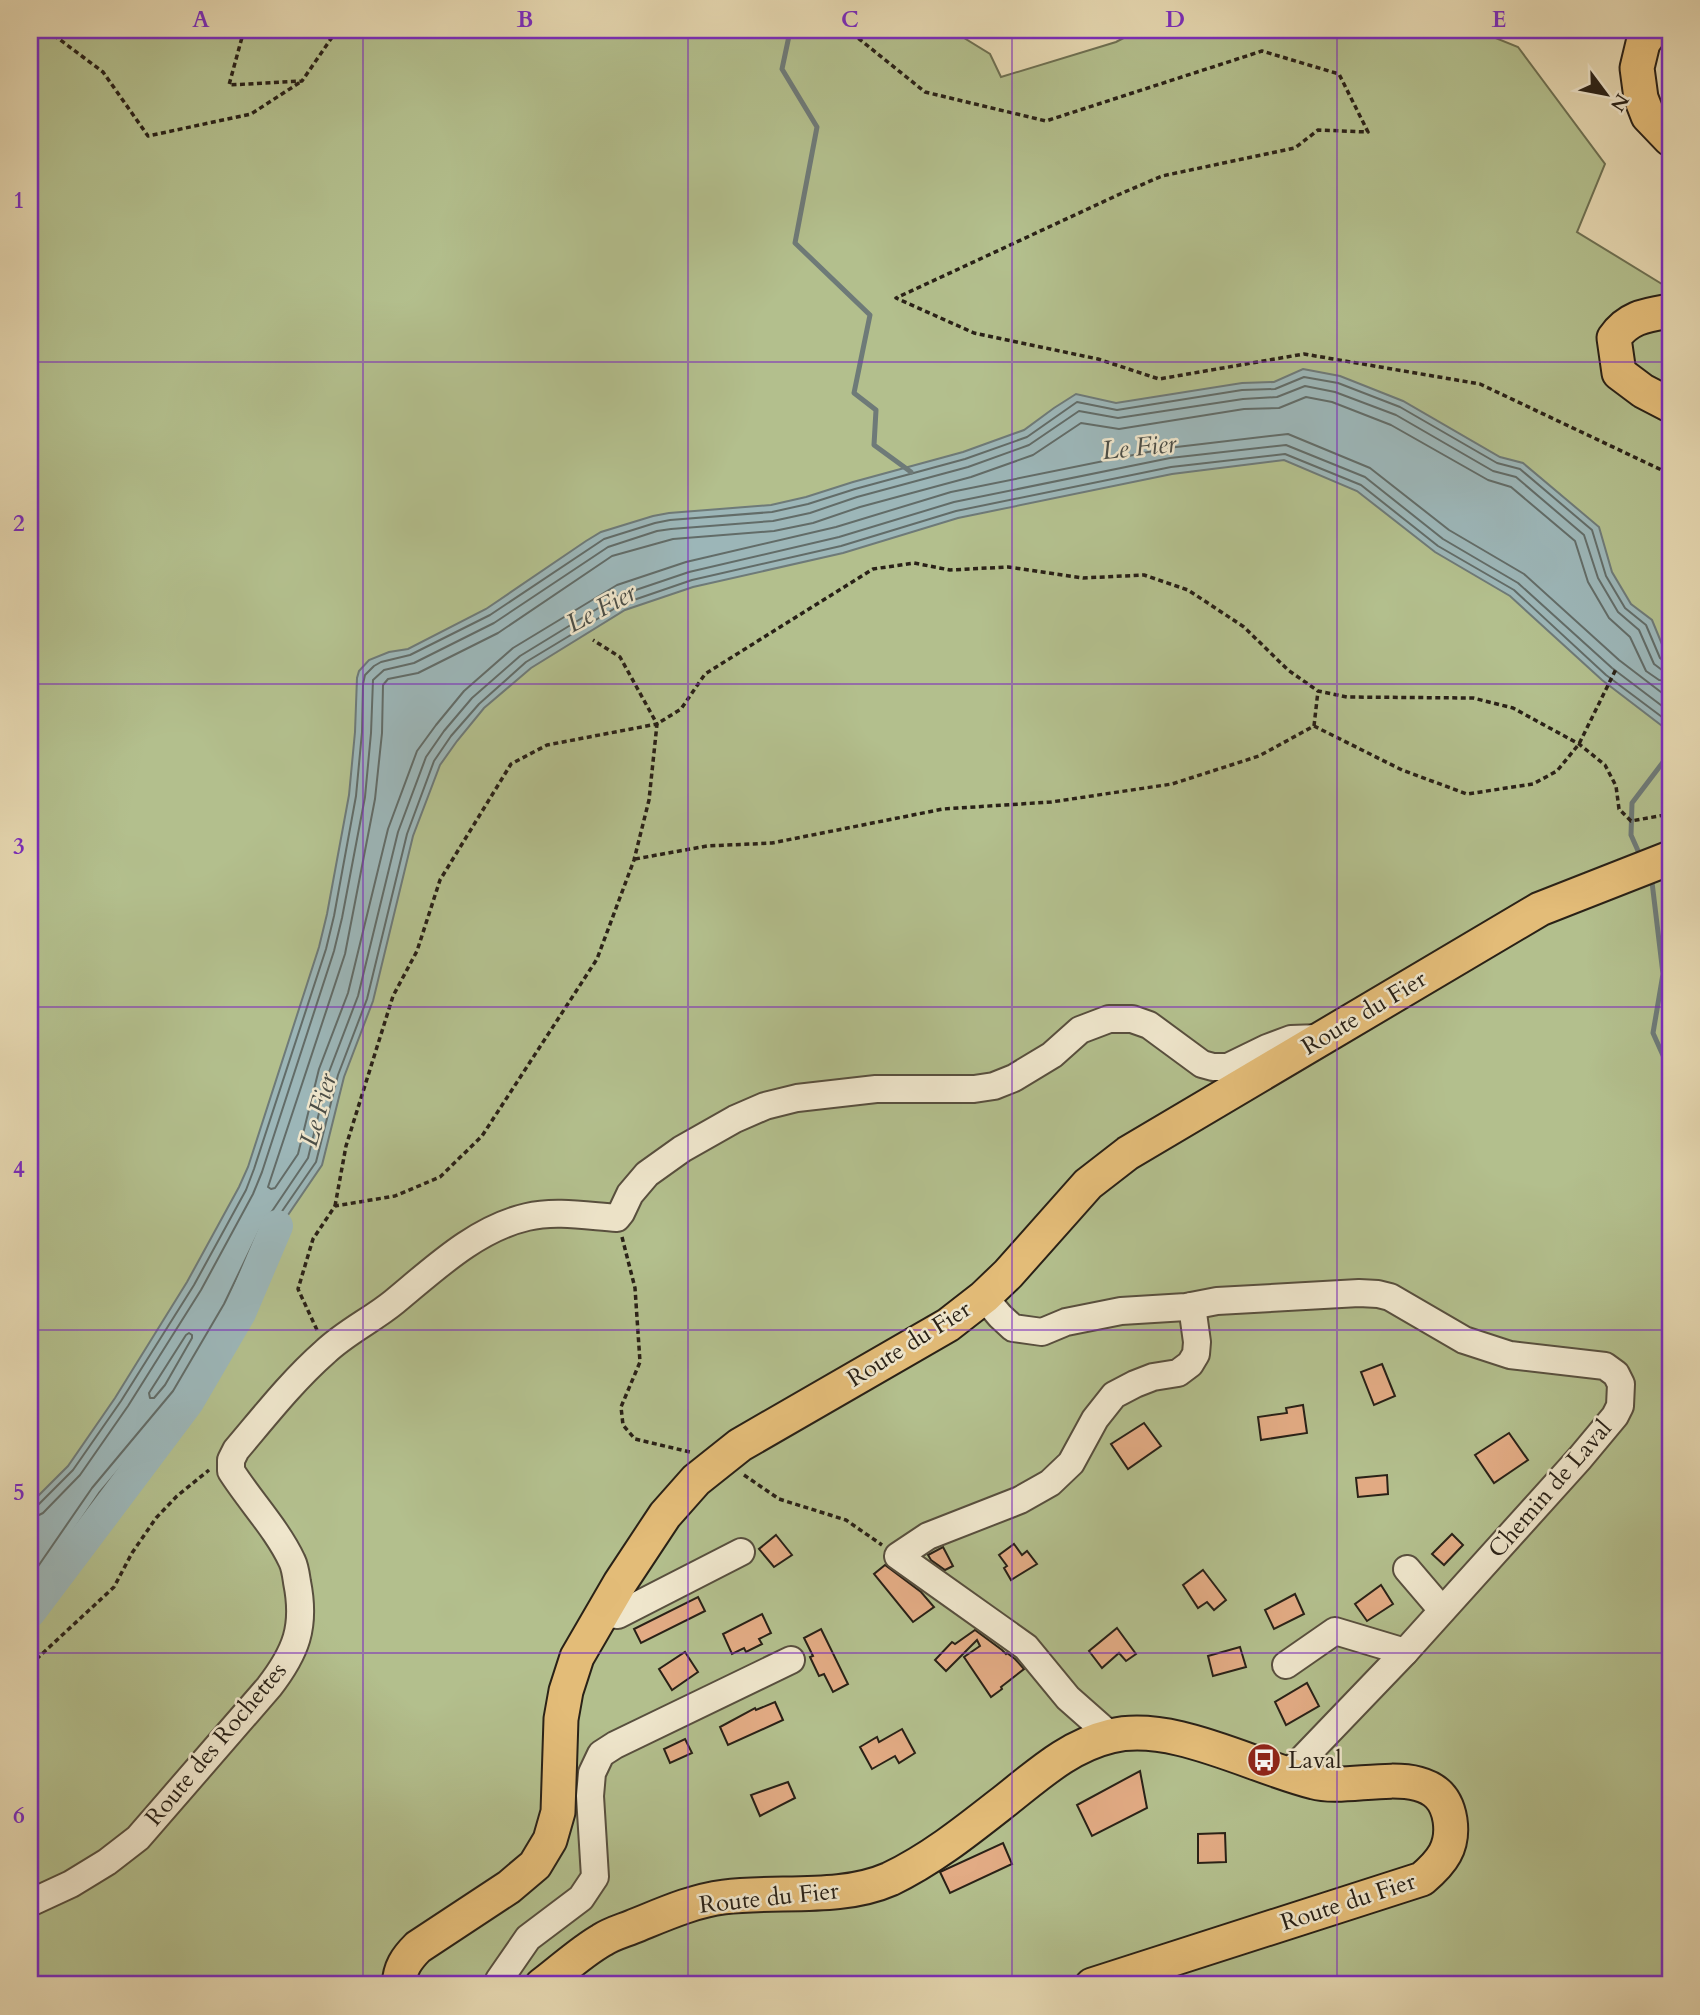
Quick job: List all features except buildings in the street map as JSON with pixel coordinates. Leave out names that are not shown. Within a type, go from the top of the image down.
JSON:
[{"type":"main road","points":[[1653,30],[1643,43],[1637,68],[1641,98],[1648,116],[1670,139]]},
{"type":"main road","points":[[1670,311],[1639,317],[1621,327],[1614,338],[1619,373],[1643,391],[1670,405]]},
{"type":"main road","name":"Route du Fier","points":[[399,1985],[405,1959],[418,1947],[509,1887],[535,1865],[550,1840],[558,1812],[561,1719],[566,1691],[577,1657],[601,1613],[666,1515],[696,1480],[740,1445],[948,1325],[1008,1274],[1088,1184],[1128,1153],[1540,909],[1670,858]]},
{"type":"main road","name":"Route du Fier","points":[[542,1985],[602,1939],[684,1907],[723,1897],[842,1892],[874,1886],[924,1861],[979,1822],[1058,1758],[1111,1736],[1130,1733],[1157,1734],[1182,1739],[1287,1775],[1325,1785],[1413,1781],[1441,1798],[1449,1811],[1452,1830],[1447,1851],[1438,1866],[1422,1879],[1091,1985]]},
{"type":"street","points":[[233,1455],[326,1350],[390,1306],[442,1262],[486,1233],[526,1217],[547,1214],[617,1218],[630,1194],[647,1174],[682,1149],[735,1119],[765,1106],[797,1098],[876,1089],[974,1089],[994,1086],[1014,1078],[1052,1055],[1080,1030],[1109,1019],[1132,1019],[1149,1025],[1202,1064],[1213,1068],[1228,1066],[1291,1039],[1322,1038]]},
{"type":"street","name":"Chemin de Laval","points":[[984,1297],[1013,1328],[1042,1332],[1066,1322],[1121,1311],[1192,1306],[1217,1301],[1378,1294],[1390,1297],[1464,1340],[1510,1355],[1605,1366],[1616,1374],[1621,1384],[1615,1416],[1405,1652],[1287,1775]]},
{"type":"street","points":[[1111,1736],[1068,1698],[1026,1647],[898,1556],[928,1536],[1020,1500],[1050,1483],[1071,1463],[1095,1419],[1114,1395],[1144,1380],[1178,1373],[1190,1364],[1196,1354],[1197,1342],[1192,1306]]},
{"type":"street","name":"Route des Rochettes","points":[[30,1903],[71,1884],[107,1862],[138,1838],[270,1687],[291,1655],[300,1619],[299,1592],[293,1563],[231,1471],[233,1455]]},
{"type":"street","points":[[601,1613],[618,1615],[741,1552]]},
{"type":"street","points":[[1407,1569],[1442,1610]]},
{"type":"street","points":[[1286,1665],[1335,1632],[1405,1652]]},
{"type":"street","points":[[498,1985],[528,1938],[581,1898],[596,1877],[590,1796],[592,1773],[601,1754],[791,1660]]},
{"type":"path","points":[[47,30],[103,72],[148,136],[251,114],[302,81],[337,30]]},
{"type":"path","points":[[244,30],[229,85],[302,81]]},
{"type":"path","points":[[859,30],[858,38],[925,92],[1045,121],[1262,51],[1339,75],[1368,132],[1318,130],[1295,148],[1163,176],[896,298],[974,333],[1098,359],[1160,379],[1304,354],[1480,384],[1670,474]]},
{"type":"path","points":[[326,1350],[298,1289],[313,1239],[335,1206],[346,1146],[393,996],[417,951],[440,880],[511,764],[547,746],[657,724],[681,709],[705,674],[873,569],[914,564],[950,570],[1008,567],[1083,578],[1144,575],[1188,590],[1244,627],[1288,670],[1318,691],[1347,697],[1473,698],[1513,708],[1579,744],[1605,765],[1616,786],[1619,809],[1632,821],[1670,814]]},
{"type":"path","points":[[335,1206],[395,1196],[439,1177],[482,1136],[597,959],[634,860],[649,800],[657,724],[620,657],[593,640]]},
{"type":"path","points":[[1314,726],[1402,770],[1467,794],[1533,784],[1557,771],[1579,744],[1617,667]]},
{"type":"path","points":[[1314,726],[1318,691]]},
{"type":"path","points":[[634,860],[706,846],[772,843],[943,809],[1051,802],[1172,784],[1259,756],[1314,726]]},
{"type":"path","points":[[1670,878],[1666,891],[1670,903]]},
{"type":"path","points":[[617,1218],[635,1287],[640,1362],[621,1407],[622,1425],[635,1440],[721,1459],[779,1499],[846,1520],[898,1556]]},
{"type":"path","points":[[30,1665],[114,1587],[132,1553],[170,1503],[208,1471],[233,1455]]},
{"type":"green space","points":[[30,30],[951,30],[990,54],[1001,77],[1116,42],[1139,30],[1476,30],[1518,47],[1605,164],[1577,232],[1670,289],[1670,1985],[30,1985]]},
{"type":"water","points":[[1303,369],[1340,376],[1403,401],[1500,457],[1523,463],[1599,527],[1612,572],[1631,604],[1652,620],[1666,654],[1670,656],[1670,732],[1602,680],[1510,596],[1435,552],[1357,491],[1284,460],[1172,474],[958,518],[843,553],[693,587],[625,610],[531,668],[484,708],[440,765],[413,836],[373,1001],[344,1077],[322,1165],[273,1237],[238,1312],[186,1400],[105,1497],[30,1606],[30,1504],[68,1466],[115,1398],[187,1282],[248,1167],[319,947],[327,914],[349,795],[357,678],[359,671],[369,660],[389,652],[408,649],[486,609],[601,532],[669,513],[771,505],[963,452],[1024,430],[1076,394],[1116,403],[1242,383],[1274,382]]},
{"type":"waterway","points":[[786,30],[789,36],[782,69],[817,127],[795,243],[870,315],[854,393],[876,410],[874,445],[911,472]]},
{"type":"waterway","points":[[1639,853],[1631,835],[1632,803],[1670,753]]},
{"type":"waterway","points":[[1652,882],[1663,974],[1653,1033],[1670,1071]]},
{"type":"waterway","name":"Le Fier","points":[[30,1612],[188,1402],[240,1313],[277,1226]]},
{"type":"place","name":"Laval","points":[[1264,1760]]}]
